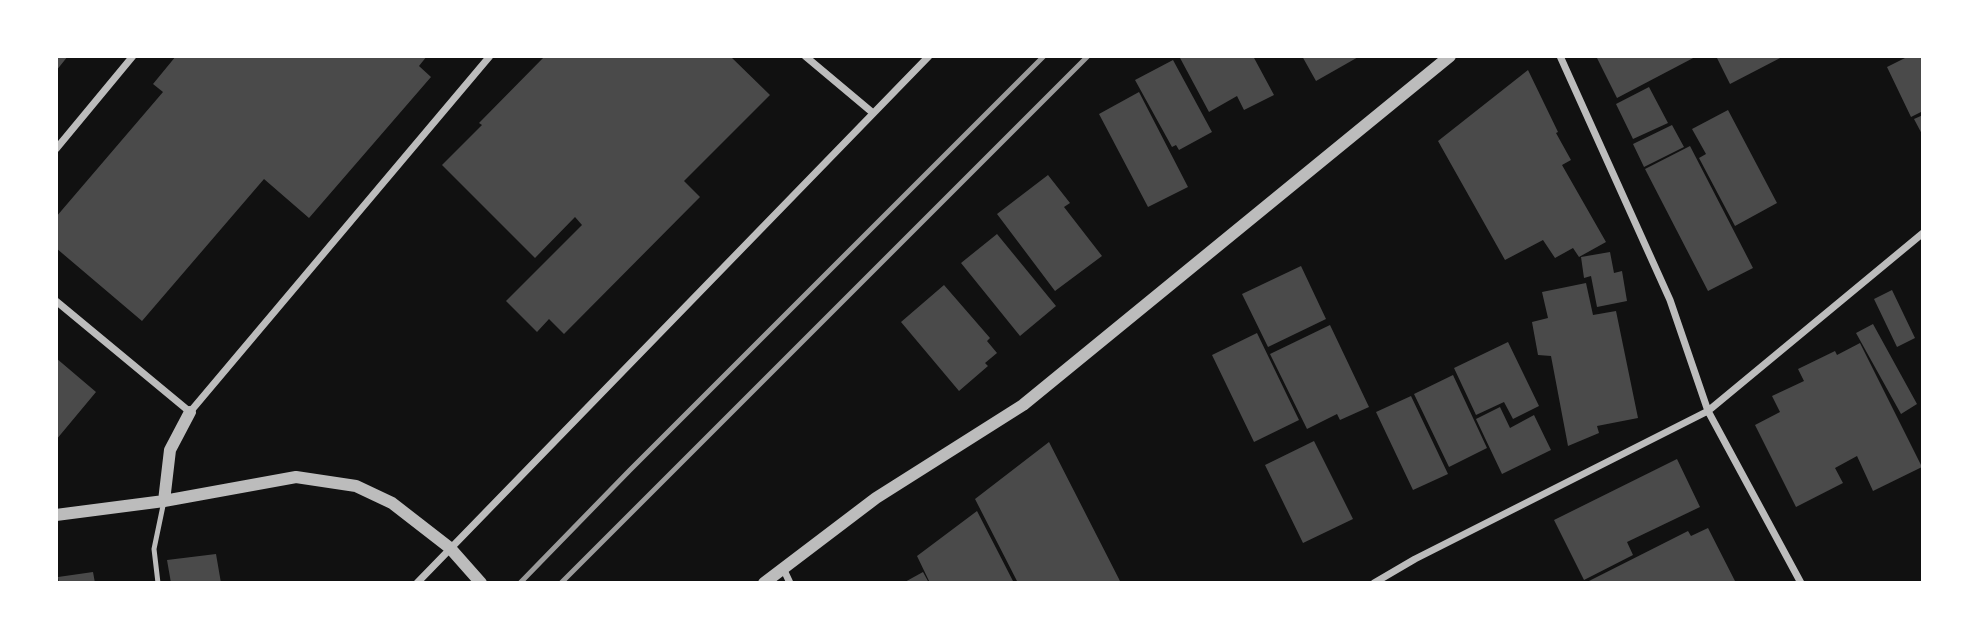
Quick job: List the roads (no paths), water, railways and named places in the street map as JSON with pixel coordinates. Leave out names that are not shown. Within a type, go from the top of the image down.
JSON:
[{"type":"street","points":[[56,149],[134,56]]},
{"type":"street","points":[[164,501],[170,450],[190,412],[491,56]]},
{"type":"street","points":[[805,56],[873,113]]},
{"type":"street","points":[[417,583],[929,56]]},
{"type":"street","points":[[764,583],[876,498],[1023,405],[1450,56]]},
{"type":"street","points":[[1560,56],[1670,300],[1708,411],[1801,583]]},
{"type":"street","points":[[1374,583],[1415,559],[1708,411],[1923,233]]},
{"type":"street","points":[[56,301],[190,412]]},
{"type":"street","points":[[56,515],[164,501],[296,477],[356,486],[392,503],[450,548],[481,583]]},
{"type":"street","points":[[783,568],[790,583]]},
{"type":"lane","points":[[158,583],[154,549],[164,501]]},
{"type":"railway","points":[[520,583],[1044,56]]},
{"type":"railway","points":[[561,583],[1088,56]]}]
